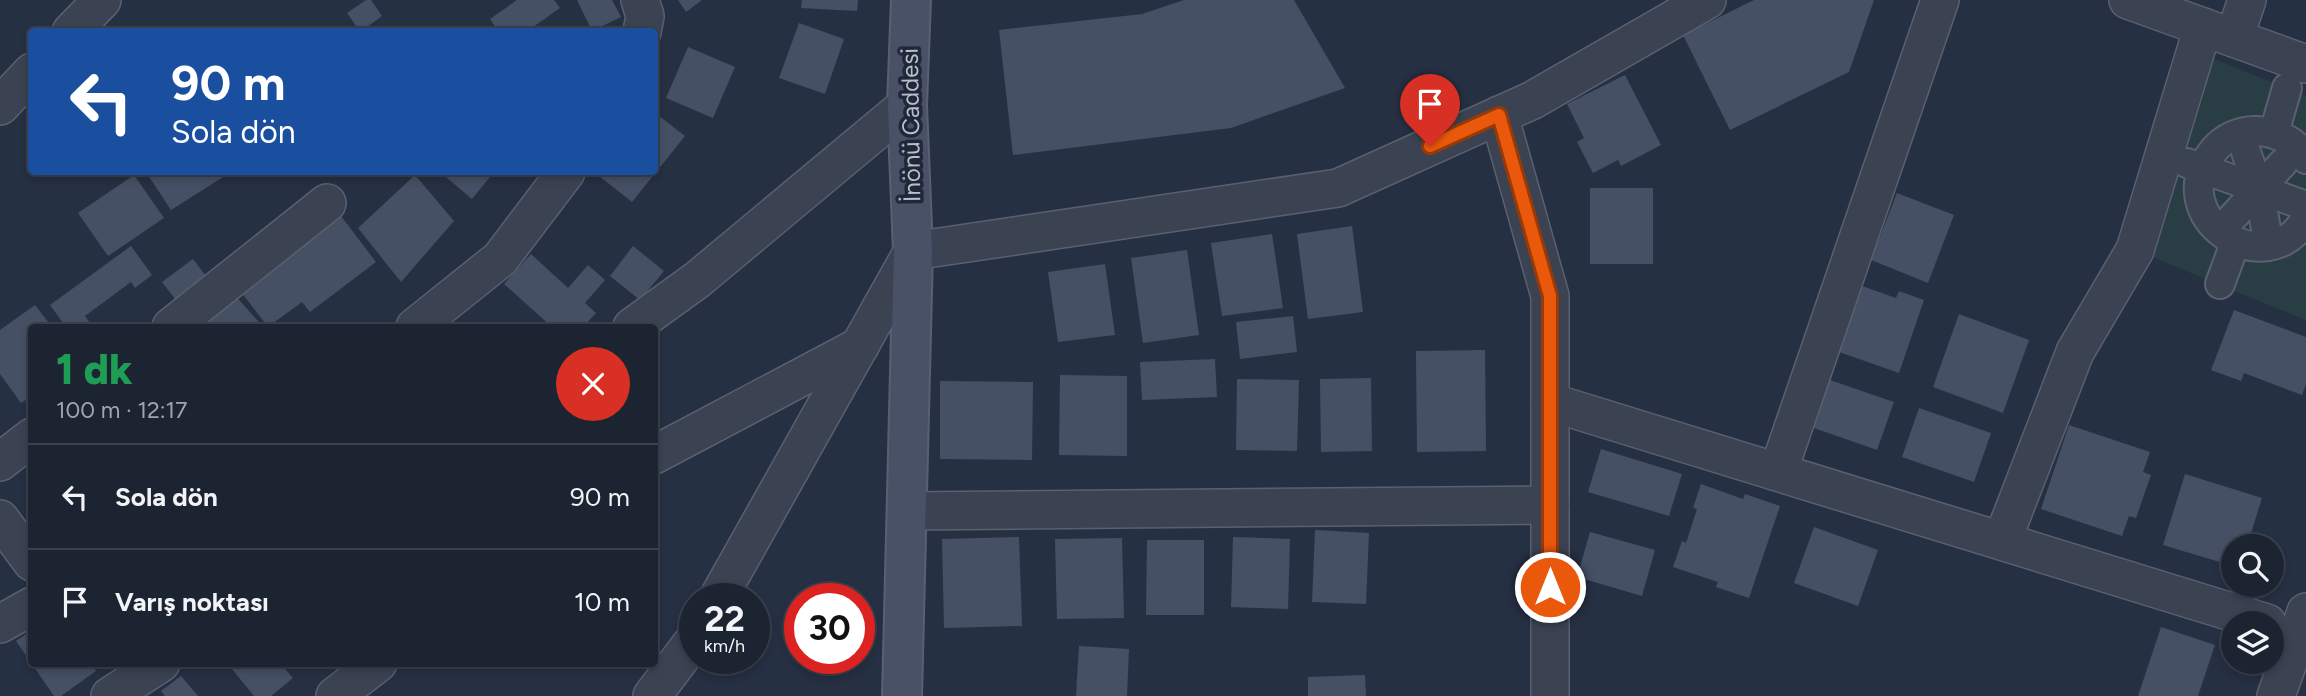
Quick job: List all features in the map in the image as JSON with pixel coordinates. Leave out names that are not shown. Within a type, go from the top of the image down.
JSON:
[{"type":"main road","name":"İnönü Caddesi","points":[[902,696],[913,251],[907,105],[911,0]]},
{"type":"street","points":[[75,28],[102,0]]},
{"type":"street","points":[[640,0],[645,16],[643,28]]},
{"type":"street","points":[[726,583],[913,251],[1338,188],[1533,100],[1707,0]]},
{"type":"street","points":[[1779,472],[1940,0]]},
{"type":"street","points":[[2128,0],[2218,32],[2297,76],[2274,133]]},
{"type":"street","points":[[2002,541],[2075,352],[2135,250],[2164,154],[2218,32],[2247,0]]},
{"type":"street","points":[[0,106],[28,76]]},
{"type":"street","points":[[636,324],[697,280],[907,105]]},
{"type":"street","points":[[1499,115],[1550,296],[1550,696]]},
{"type":"street","points":[[2220,285],[2232,231],[2259,189],[2294,161],[2291,141],[2274,133],[2254,130],[2235,134],[2218,145],[2199,179],[2199,198],[2206,217],[2219,232],[2232,231],[2254,246],[2272,245],[2289,237],[2306,218]]},
{"type":"street","points":[[2246,152],[2259,189],[2266,229]]},
{"type":"street","points":[[2164,154],[2306,206]]},
{"type":"street","points":[[419,324],[500,259],[564,175]]},
{"type":"street","points":[[175,324],[327,203]]},
{"type":"street","points":[[658,453],[860,346]]},
{"type":"street","points":[[1550,402],[2002,541],[2286,623],[2276,696]]},
{"type":"street","points":[[0,462],[28,440]]},
{"type":"street","points":[[907,511],[1550,505]]},
{"type":"street","points":[[0,519],[28,557]]},
{"type":"street","points":[[0,624],[28,608]]},
{"type":"street","points":[[652,696],[679,660]]},
{"type":"street","points":[[110,696],[155,667]]},
{"type":"street","points":[[335,696],[373,667]]},
{"type":"green space","points":[[2195,51],[2306,96],[2306,320],[2135,250]]},
{"type":"building","points":[[366,0],[371,0],[382,16],[366,28],[357,28],[347,13]]},
{"type":"building","points":[[517,0],[554,0],[560,8],[532,28],[496,28],[490,19]]},
{"type":"building","points":[[577,0],[612,0],[621,17],[598,28],[591,28]]},
{"type":"building","points":[[678,0],[702,0],[686,12]]},
{"type":"building","points":[[802,0],[858,0],[857,11],[801,8]]},
{"type":"building","points":[[1184,0],[1294,0],[1345,88],[1231,128],[1013,155],[999,30],[1142,14]]},
{"type":"building","points":[[1754,0],[1874,0],[1849,72],[1730,130],[1683,35]]},
{"type":"building","points":[[799,23],[844,39],[825,94],[779,78]]},
{"type":"building","points":[[688,47],[735,67],[713,118],[666,98]]},
{"type":"building","points":[[1625,75],[1661,145],[1621,166],[1618,160],[1593,173],[1577,142],[1584,138],[1567,104]]},
{"type":"building","points":[[658,115],[685,136],[658,170]]},
{"type":"building","points":[[134,175],[164,218],[108,256],[78,213]]},
{"type":"building","points":[[148,175],[226,175],[171,210]]},
{"type":"building","points":[[415,175],[454,221],[401,282],[358,228]]},
{"type":"building","points":[[444,175],[492,175],[472,199]]},
{"type":"building","points":[[598,175],[654,175],[632,202]]},
{"type":"building","points":[[1590,188],[1653,188],[1653,264],[1590,264]]},
{"type":"building","points":[[1897,193],[1954,215],[1928,283],[1871,260]]},
{"type":"building","points":[[338,212],[376,262],[310,312],[302,302],[272,324],[266,324],[238,288]]},
{"type":"building","points":[[1352,226],[1363,312],[1308,319],[1297,234]]},
{"type":"building","points":[[1272,234],[1283,308],[1222,316],[1211,243]]},
{"type":"building","points":[[131,246],[152,275],[135,288],[131,282],[85,316],[91,324],[64,324],[50,305]]},
{"type":"building","points":[[633,246],[664,271],[640,300],[610,276]]},
{"type":"building","points":[[1187,250],[1199,335],[1143,343],[1131,258]]},
{"type":"building","points":[[531,254],[568,288],[588,265],[605,280],[585,303],[596,313],[586,324],[549,324],[504,284]]},
{"type":"building","points":[[193,259],[209,280],[178,303],[162,282]]},
{"type":"building","points":[[1105,264],[1115,335],[1058,342],[1048,272]]},
{"type":"building","points":[[1862,286],[1896,298],[1899,291],[1924,300],[1899,373],[1839,352]]},
{"type":"building","points":[[234,294],[260,324],[199,324]]},
{"type":"building","points":[[35,305],[50,324],[28,324],[28,399],[21,403],[0,374],[0,330]]},
{"type":"building","points":[[2234,310],[2306,337],[2306,384],[2302,395],[2244,373],[2241,381],[2211,370]]},
{"type":"building","points":[[1959,314],[2029,340],[2003,413],[1933,387]]},
{"type":"building","points":[[1293,316],[1297,352],[1240,359],[1236,322]]},
{"type":"building","points":[[1485,350],[1486,451],[1417,452],[1416,351]]},
{"type":"building","points":[[1215,359],[1217,397],[1142,400],[1140,362]]},
{"type":"building","points":[[1060,375],[1127,376],[1127,456],[1059,455]]},
{"type":"building","points":[[1371,378],[1372,451],[1321,452],[1320,379]]},
{"type":"building","points":[[1824,378],[1894,402],[1877,450],[1814,428],[1822,404],[1816,402]]},
{"type":"building","points":[[1237,379],[1299,380],[1297,451],[1236,450]]},
{"type":"building","points":[[940,381],[1033,382],[1032,460],[940,459]]},
{"type":"building","points":[[1919,408],[1991,433],[1974,482],[1902,457]]},
{"type":"building","points":[[2069,425],[2150,452],[2143,472],[2151,475],[2136,518],[2129,516],[2122,536],[2041,509]]},
{"type":"building","points":[[1601,449],[1682,474],[1669,516],[1588,492]]},
{"type":"building","points":[[2185,474],[2262,498],[2251,534],[2221,534],[2221,562],[2163,545]]},
{"type":"building","points":[[1701,484],[1743,499],[1745,494],[1780,506],[1749,598],[1716,587],[1718,582],[1673,567],[1682,541],[1686,543],[1697,509],[1693,508]]},
{"type":"building","points":[[1814,527],[1878,550],[1858,606],[1794,583]]},
{"type":"building","points":[[1315,530],[1369,533],[1366,604],[1312,602]]},
{"type":"building","points":[[1590,532],[1655,550],[1642,596],[1577,577]]},
{"type":"building","points":[[1019,537],[1022,626],[944,628],[942,539]]},
{"type":"building","points":[[1233,537],[1290,539],[1288,609],[1231,607]]},
{"type":"building","points":[[1122,538],[1124,618],[1057,619],[1055,539]]},
{"type":"building","points":[[1147,540],[1204,540],[1204,615],[1146,615]]},
{"type":"building","points":[[2161,627],[2215,645],[2198,696],[2138,696]]},
{"type":"building","points":[[28,633],[28,658],[16,641]]},
{"type":"building","points":[[1079,646],[1129,649],[1127,696],[1076,696]]},
{"type":"building","points":[[34,667],[93,667],[96,671],[61,696],[54,696]]},
{"type":"building","points":[[230,667],[283,667],[293,678],[271,696],[254,696]]},
{"type":"building","points":[[1365,675],[1366,696],[1308,696],[1308,677]]},
{"type":"building","points":[[181,676],[198,696],[165,696],[161,691]]},
{"type":"route","points":[[1430,146],[1499,115],[1550,296],[1550,587]]}]
